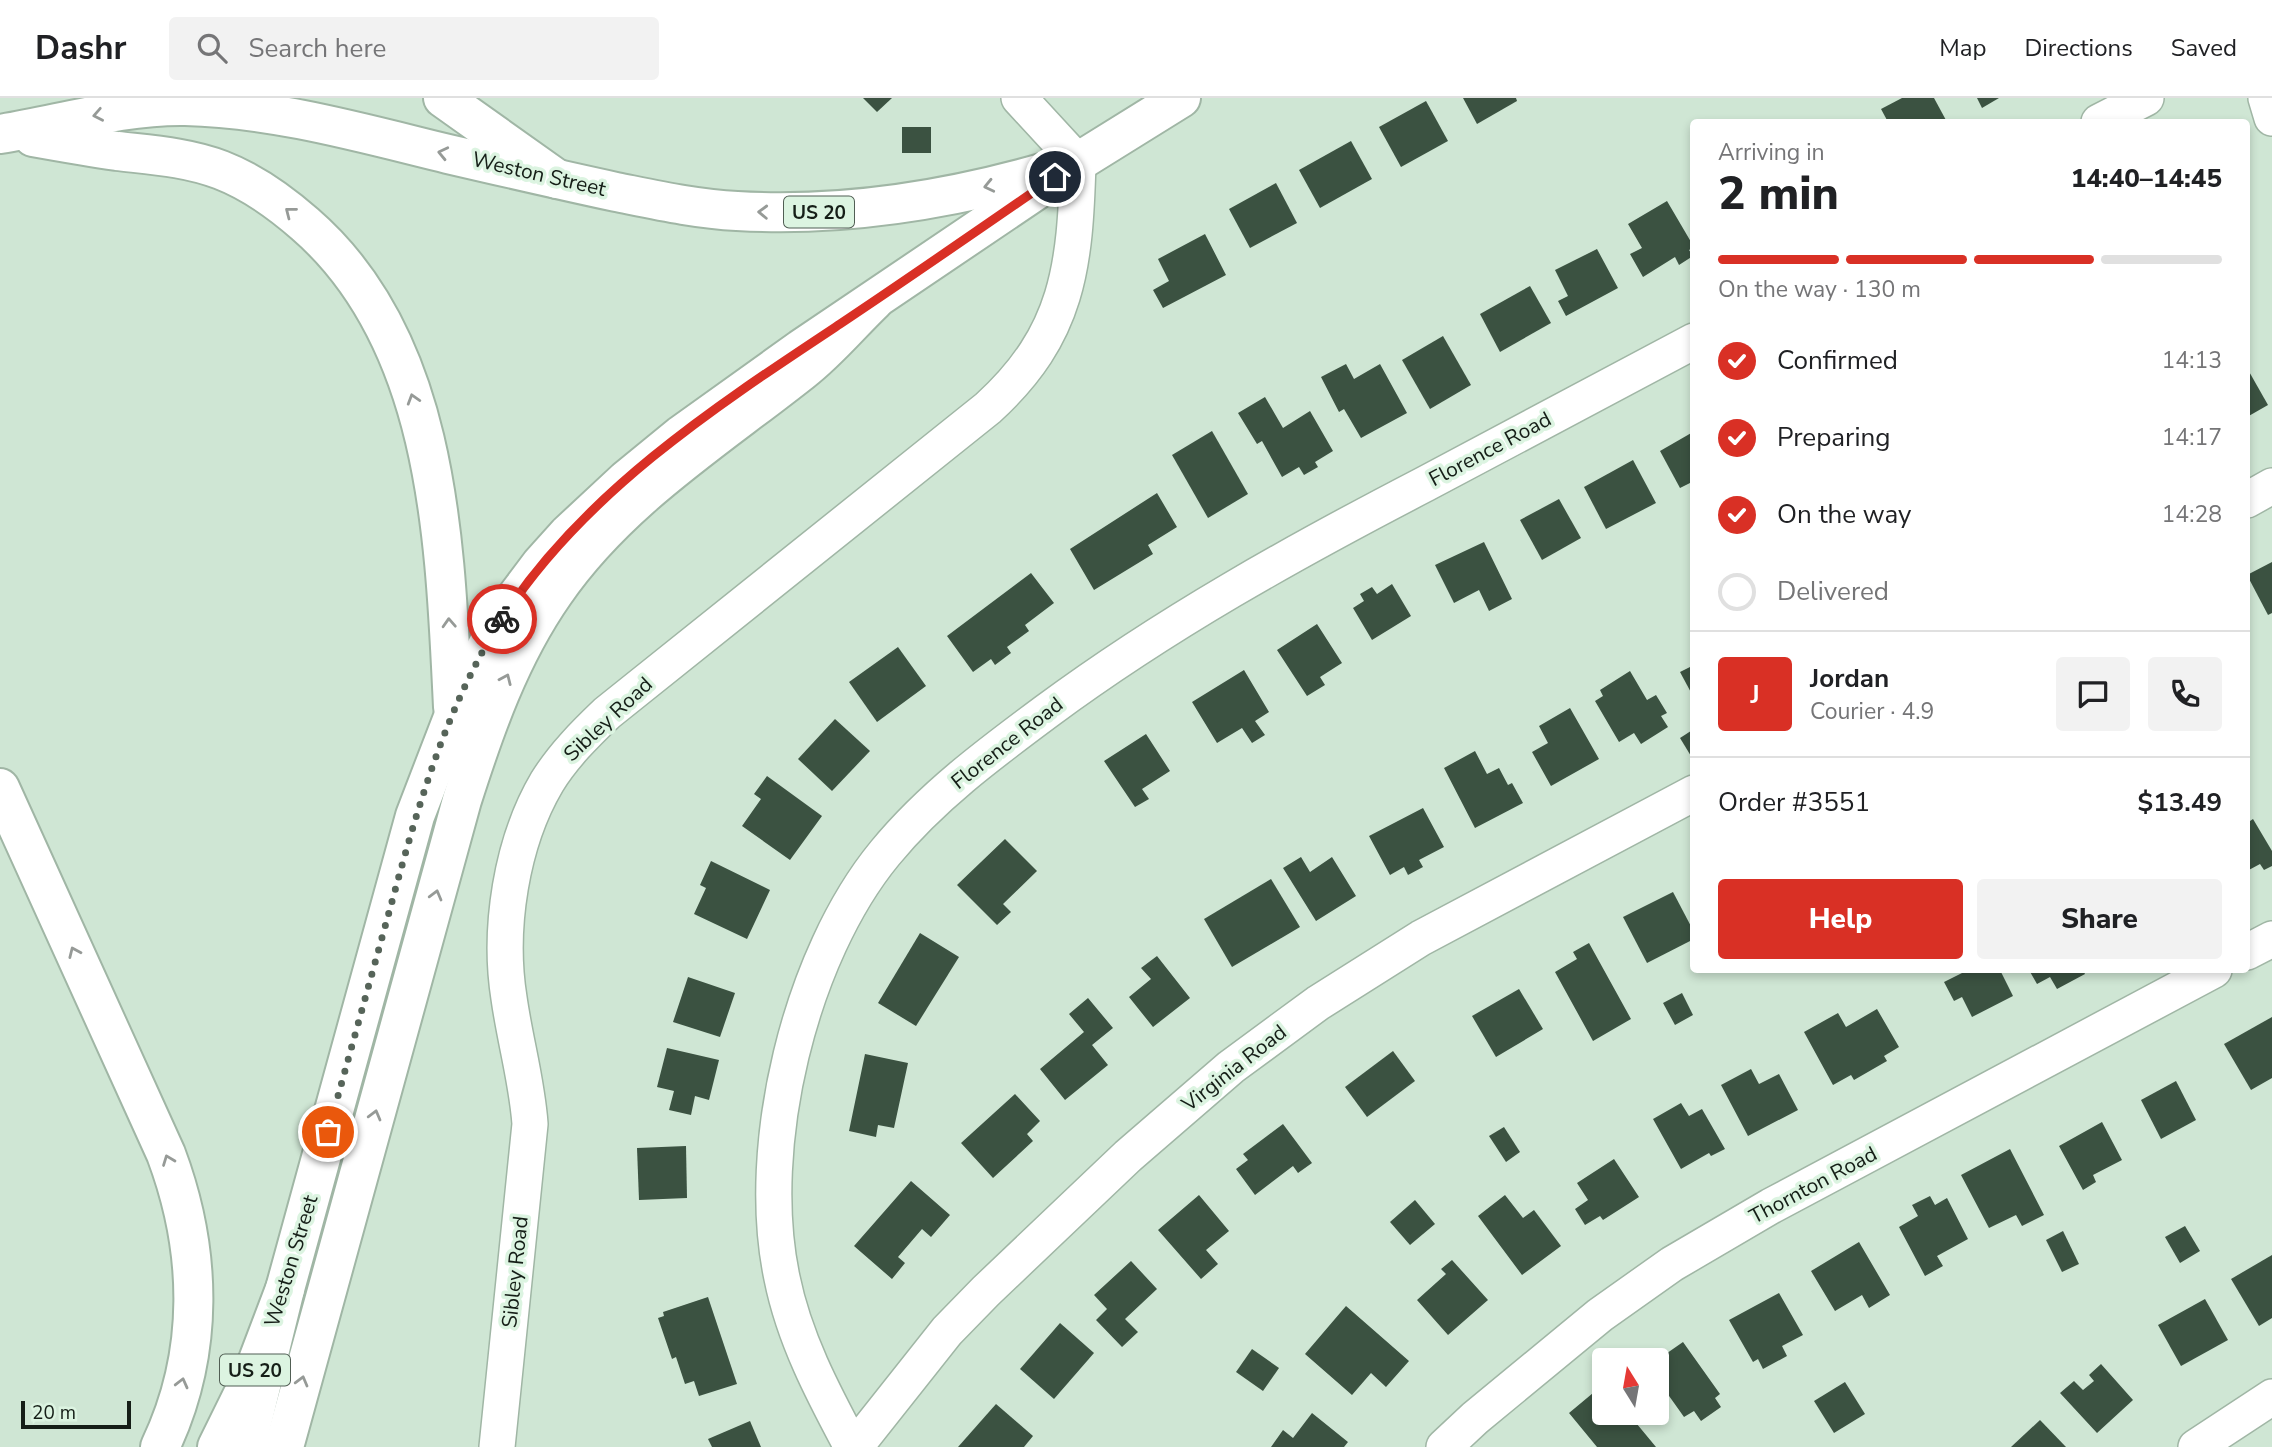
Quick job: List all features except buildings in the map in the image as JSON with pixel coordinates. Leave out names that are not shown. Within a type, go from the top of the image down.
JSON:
[{"type":"main road","points":[[443,98],[557,179]]},
{"type":"main road","name":"Weston Street","points":[[217,1447],[252,1376],[285,1289],[415,816],[453,715],[502,618],[541,564],[568,534],[608,496],[681,435],[801,349],[1078,162],[1181,98]]},
{"type":"main road","name":"Weston Street","points":[[4,134],[111,113],[163,107],[212,108],[333,126],[557,179],[697,207],[735,211],[815,212],[885,206],[959,192],[1078,162]]},
{"type":"main road","points":[[4,134],[146,153],[222,171],[273,199],[295,215],[317,234],[358,281],[385,328],[402,366],[431,470],[444,551],[453,715]]},
{"type":"main road","points":[[284,1447],[462,800],[490,714],[509,671],[554,593],[609,528],[679,464],[805,369],[874,301]]},
{"type":"main road","points":[[0,788],[166,1154],[186,1215],[193,1282],[190,1346],[174,1412],[160,1447]]},
{"type":"main road","points":[[246,1447],[285,1289]]},
{"type":"street","points":[[1019,98],[1078,162]]},
{"type":"street","points":[[2105,119],[2146,98]]},
{"type":"street","points":[[2266,98],[2272,118]]},
{"type":"street","name":"Sibley Road","points":[[497,1447],[530,1124],[526,1083],[508,997],[505,936],[513,875],[539,798],[568,754],[607,713],[988,408],[1024,372],[1054,322],[1068,281],[1075,228],[1078,162]]},
{"type":"street","name":"Florence Road","points":[[854,1447],[805,1354],[791,1314],[777,1251],[774,1171],[776,1130],[805,1009],[821,960],[842,918],[883,856],[914,820],[956,781],[1076,689],[1158,634],[1342,527],[1690,343]]},
{"type":"street","points":[[2250,497],[2272,486]]},
{"type":"street","name":"Virginia Road","points":[[854,1447],[947,1331],[986,1291],[1128,1156],[1231,1068],[1318,1003],[1421,938],[1690,795]]},
{"type":"street","points":[[2250,950],[2272,939]]},
{"type":"street","name":"Thornton Road","points":[[1444,1447],[1475,1418],[1600,1315],[1672,1264],[1771,1206],[2208,973]]},
{"type":"street","points":[[2196,1447],[2272,1397]]},
{"type":"way so far","points":[[328,1132],[415,816],[457,707],[475,667],[502,619]]},
{"type":"route","points":[[502,619],[541,564],[568,534],[612,492],[681,435],[801,349],[1055,177]]}]
